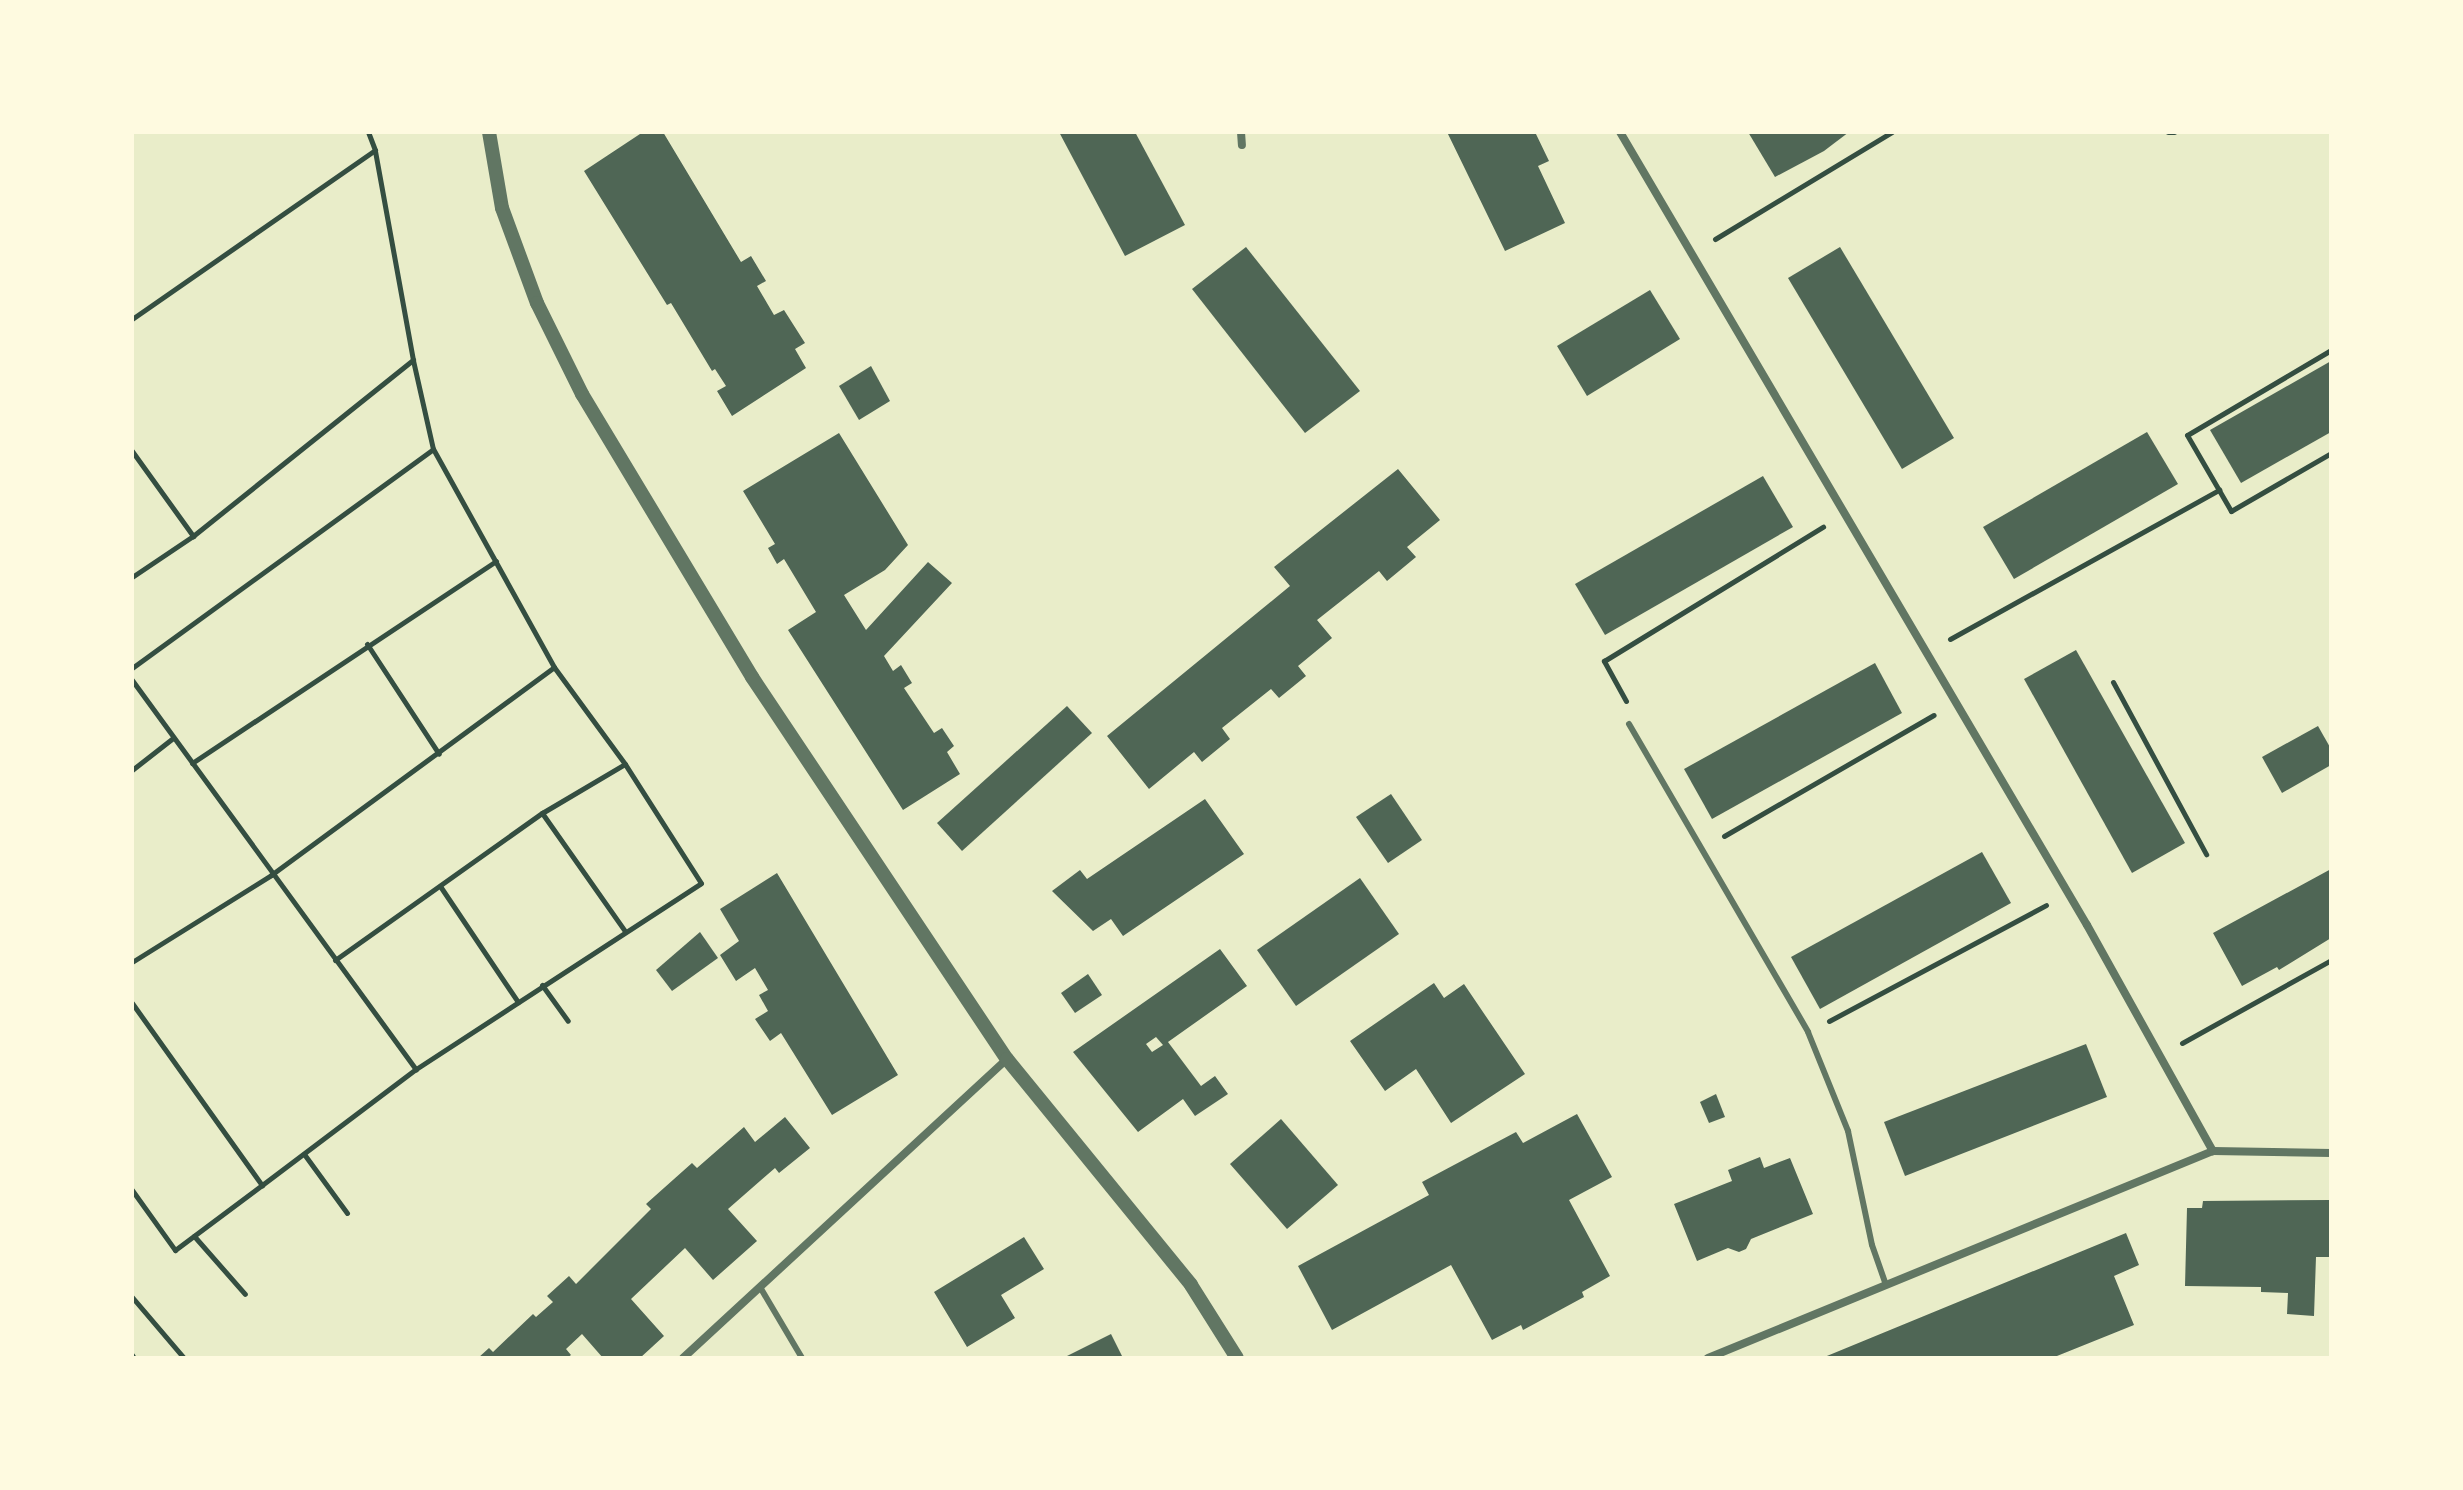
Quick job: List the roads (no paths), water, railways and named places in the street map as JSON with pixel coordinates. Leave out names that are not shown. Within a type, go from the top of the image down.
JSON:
[{"type":"street","points":[[489,132],[502,208],[537,303],[582,394],[752,677],[1007,1059],[1191,1285],[1237,1358]]},
{"type":"street","points":[[1241,132],[1242,145]]},
{"type":"street","points":[[1620,132],[2068,893],[2213,1151]]},
{"type":"street","points":[[683,1358],[1007,1059]]},
{"type":"street","points":[[1708,1358],[2213,1151],[2331,1153]]},
{"type":"lane","points":[[1629,724],[1808,1032],[1848,1131],[1872,1245],[1886,1285]]},
{"type":"lane","points":[[760,1287],[802,1358]]}]
